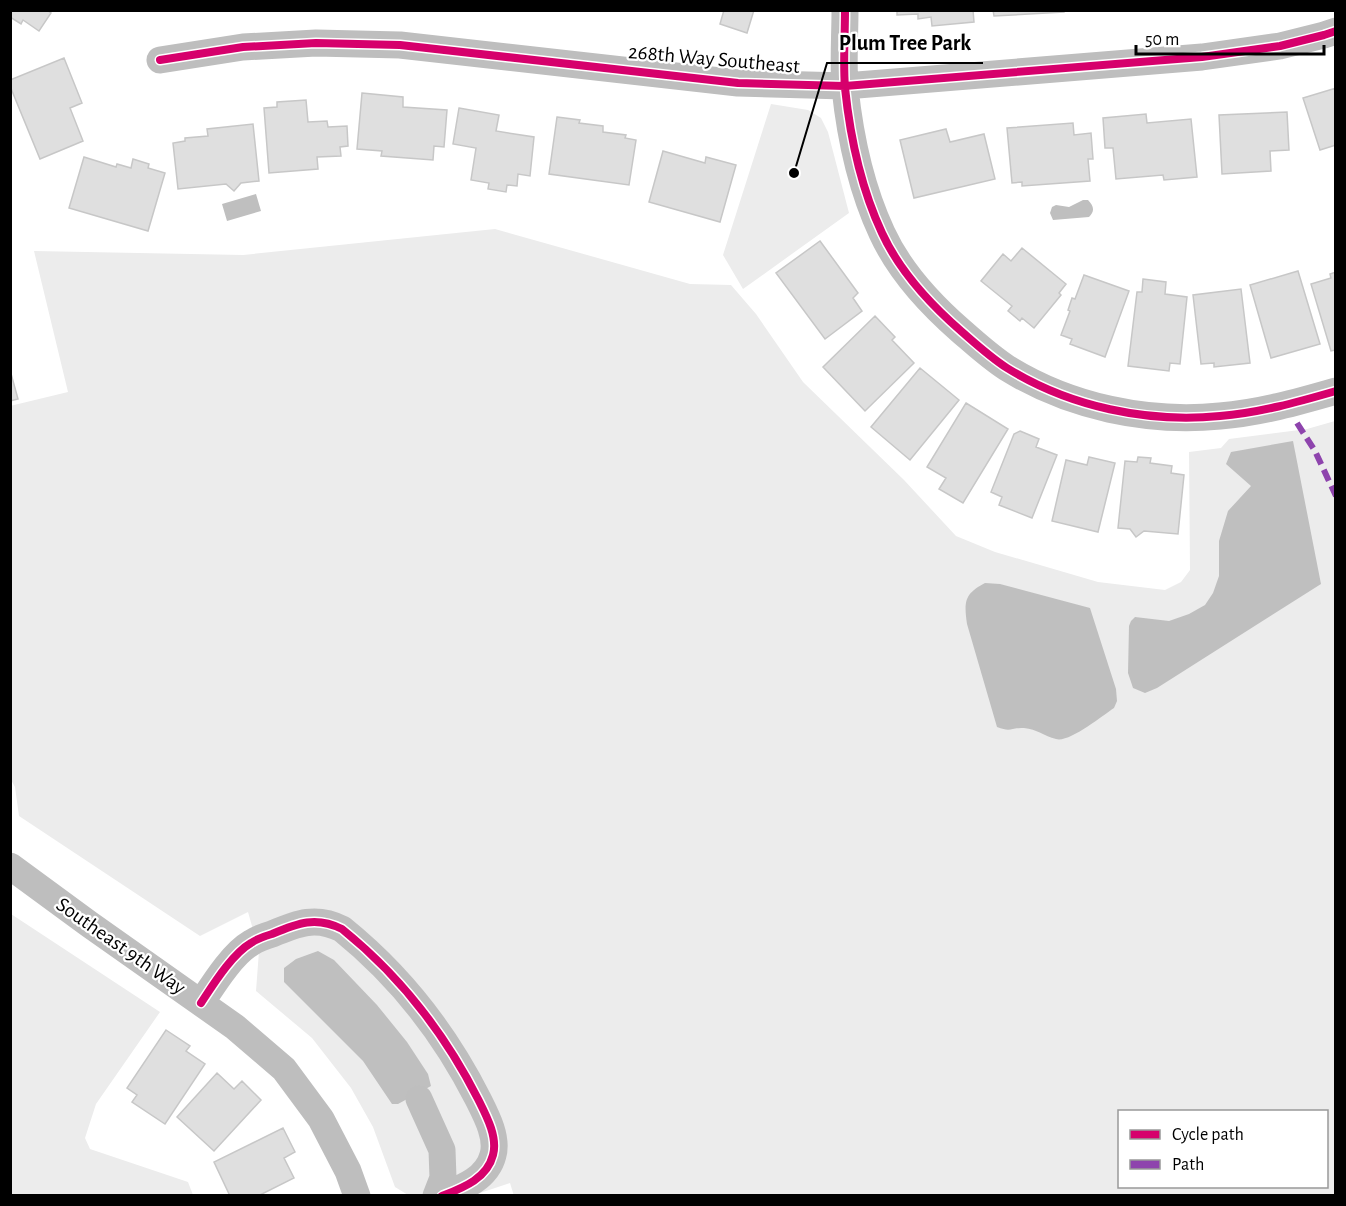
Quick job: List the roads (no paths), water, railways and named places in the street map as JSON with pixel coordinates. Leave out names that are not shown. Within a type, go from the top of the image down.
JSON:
[{"type":"street","points":[[845,10],[845,86],[855,148],[864,184],[882,233],[910,279],[951,322],[1006,367],[1038,384],[1081,401],[1128,413],[1174,418],[1222,416],[1284,405],[1335,391]]},
{"type":"street","name":"268th Way Southeast","points":[[160,60],[243,47],[316,43],[399,45],[738,82],[845,86],[1202,57],[1281,46],[1335,31]]},
{"type":"street","name":"Southeast 9th Way","points":[[10,866],[235,1027],[284,1069],[321,1119],[348,1172],[357,1196]]},
{"type":"street","points":[[201,1003],[223,970],[250,943],[294,924],[315,921],[333,924],[352,937],[398,981],[426,1016],[461,1065],[486,1114],[494,1138],[494,1153],[489,1166],[466,1186],[442,1196]]},
{"type":"street","points":[[419,1099],[442,1150],[443,1178],[436,1196]]},
{"type":"place","name":"Plum Tree Park","points":[[794,173]]}]
